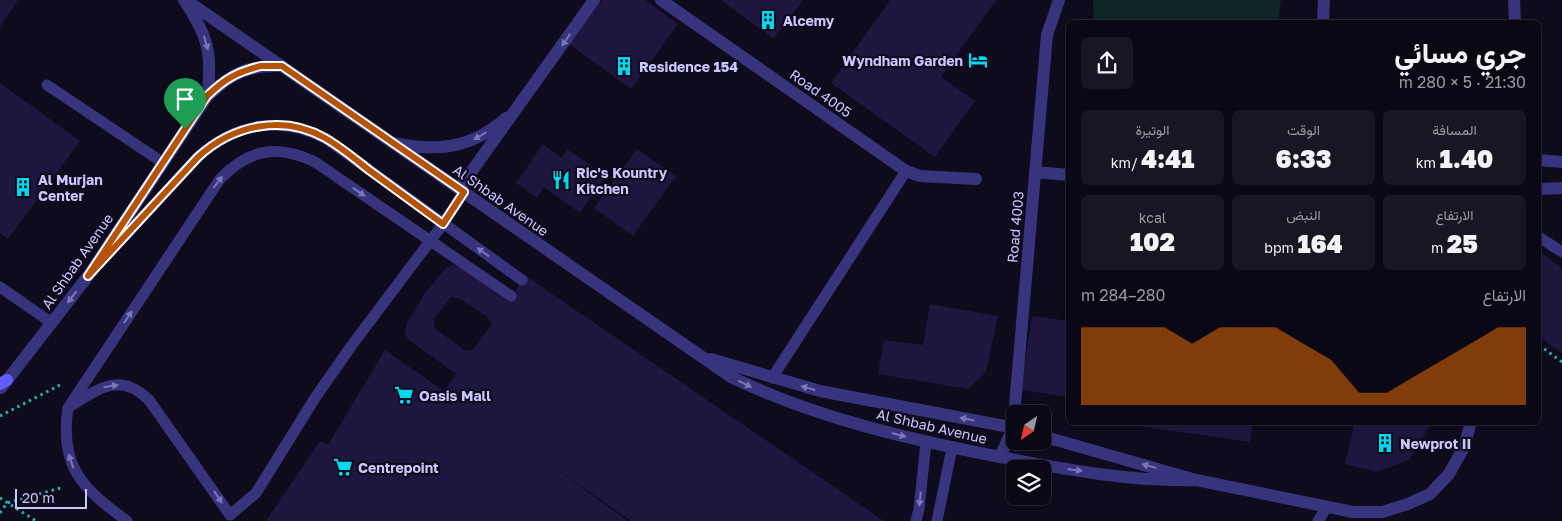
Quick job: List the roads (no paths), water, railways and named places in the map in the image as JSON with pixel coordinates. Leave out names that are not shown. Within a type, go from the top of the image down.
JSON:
[{"type":"street","name":"Al Shbab Avenue","points":[[185,0],[731,377],[773,397],[813,412],[952,448],[1061,469],[1166,481],[1196,480]]},
{"type":"street","name":"Al Shbab Avenue","points":[[185,0],[197,20],[207,44],[211,70],[207,96]]},
{"type":"street","points":[[462,190],[594,0]]},
{"type":"street","name":"Road 4005","points":[[661,0],[906,171],[920,176],[976,179]]},
{"type":"street","name":"Road 4003","points":[[1016,405],[1047,35],[1059,0]]},
{"type":"street","points":[[1323,20],[1324,0]]},
{"type":"street","points":[[1514,0],[1515,20]]},
{"type":"street","name":"Al Shbab Avenue","points":[[2,385],[88,276],[207,96],[222,82],[240,71],[261,66],[282,66]]},
{"type":"street","points":[[393,143],[421,149],[448,147],[474,139],[498,125],[519,106]]},
{"type":"street","points":[[1541,160],[1562,162]]},
{"type":"street","points":[[1035,172],[1066,175]]},
{"type":"street","points":[[1541,189],[1562,188]]},
{"type":"street","name":"Al Shbab Avenue","points":[[704,358],[820,391],[1006,426]]},
{"type":"street","name":"Al Shbab Avenue","points":[[1051,439],[1196,480],[1353,512],[1382,512],[1408,504],[1430,494],[1452,467],[1464,447],[1470,425]]},
{"type":"street","name":"Road 4003","points":[[1000,457],[1006,445]]},
{"type":"lane","points":[[47,85],[162,162]]},
{"type":"lane","points":[[88,276],[211,145],[242,130],[259,126],[293,126],[325,138],[522,280]]},
{"type":"lane","points":[[127,521],[98,500],[82,482],[74,469],[66,439],[68,408],[220,179],[232,167],[247,157],[264,152],[281,151],[299,154],[315,162],[512,296]]},
{"type":"lane","points":[[772,378],[906,171]]},
{"type":"lane","points":[[68,408],[103,386],[116,384],[129,386],[140,391],[149,400],[232,518],[256,493],[352,345],[443,224],[462,190]]},
{"type":"lane","points":[[1541,238],[1562,252]]},
{"type":"lane","points":[[0,288],[52,323]]},
{"type":"lane","points":[[916,521],[926,442]]},
{"type":"lane","points":[[937,521],[952,448]]},
{"type":"lane","points":[[1318,521],[1327,507]]},
{"type":"place","name":"Alcemy","points":[[768,20]]},
{"type":"place","name":"Wyndham Garden","points":[[978,60]]},
{"type":"place","name":"Residence 154","points":[[624,66]]},
{"type":"place","name":"Ric's Kountry Kitchen","points":[[561,180]]},
{"type":"place","name":"Al Murjan Center","points":[[23,187]]},
{"type":"place","name":"Oasis Mall","points":[[404,395]]},
{"type":"place","name":"Newprot II","points":[[1385,443]]},
{"type":"place","name":"Centrepoint","points":[[343,467]]}]
